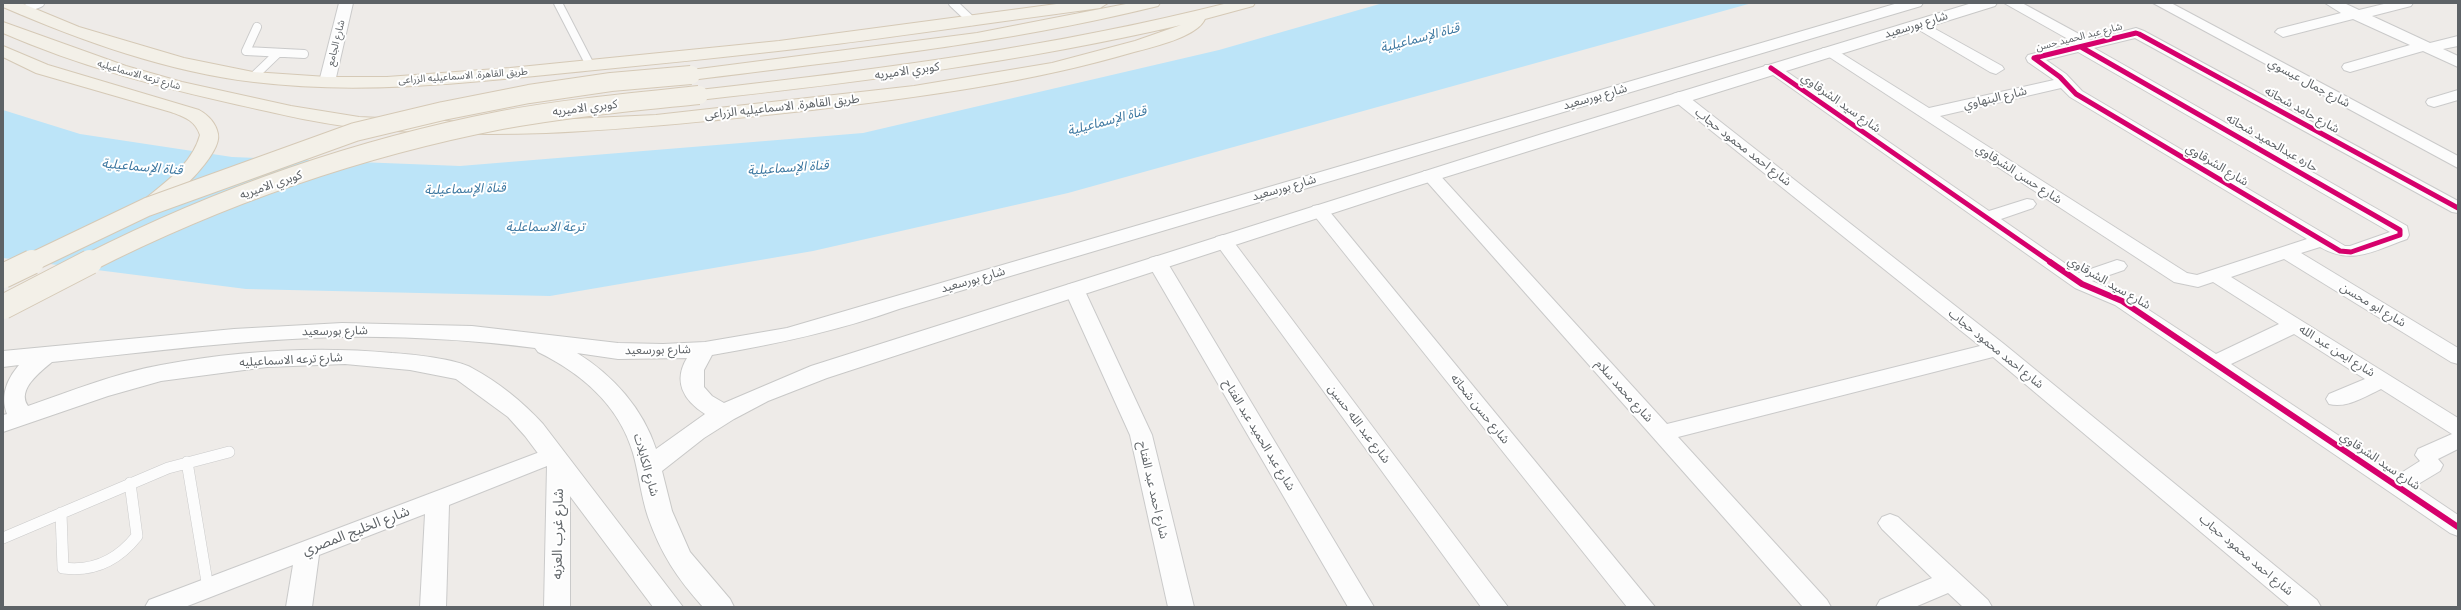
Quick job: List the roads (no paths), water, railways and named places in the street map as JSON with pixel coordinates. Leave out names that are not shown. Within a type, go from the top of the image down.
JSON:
[{"type":"main road","name":"طريق القاهرة, الاسماعيليه الزراعى","points":[[230,74],[327,82],[433,79],[590,65],[857,37],[1100,3]]},
{"type":"main road","name":"كوبري الاميريه","points":[[3,276],[147,207],[277,159],[363,131],[443,111],[528,94],[611,82],[691,75],[977,38],[1101,15],[1152,3]]},
{"type":"main road","name":"طريق القاهرة, الاسماعيليه الزراعى","points":[[302,114],[374,124],[442,128],[618,122],[772,109],[886,95],[1067,65],[1136,48],[1172,35],[1191,26],[1197,17],[1247,3]]},
{"type":"main road","name":"شارع بورسعيد","points":[[3,359],[44,357],[178,341],[305,332],[430,331],[523,339],[618,351],[663,352],[705,349],[760,340],[823,326],[899,302],[1915,3]]},
{"type":"main road","name":"شارع بورسعيد","points":[[648,469],[686,438],[725,413],[764,393],[818,372],[1430,175],[1771,68],[1989,3]]},
{"type":"main road","name":"شارع ترعه الاسماعيليه","points":[[15,6],[73,31],[115,45],[230,74]]},
{"type":"main road","name":"كوبري الاميريه","points":[[3,307],[111,251],[182,219],[254,190],[338,162],[427,137],[501,120],[568,109],[841,80],[954,64],[1060,46],[1197,17]]},
{"type":"main road","name":"شارع ترعه الاسماعيليه","points":[[3,27],[74,56],[137,76],[302,114]]},
{"type":"main road","points":[[3,51],[42,69],[196,115],[207,126],[209,140],[202,156],[147,207]]},
{"type":"main road","name":"شارع الكابلات","points":[[523,339],[570,360],[608,388],[622,406],[634,425],[643,446],[659,511],[684,566],[720,607]]},
{"type":"main road","points":[[705,349],[691,370],[690,381],[693,392],[700,401],[725,413]]},
{"type":"main road","name":"شارع ترعه الاسماعيليه","points":[[14,420],[100,390],[160,373],[275,359],[337,356],[381,358],[417,363],[463,373],[517,411],[556,458]]},
{"type":"main road","points":[[14,420],[4,402],[4,395],[14,378],[44,357]]},
{"type":"main road","points":[[556,458],[669,607]]},
{"type":"street","name":"شارع الجامع","points":[[327,82],[346,3]]},
{"type":"street","points":[[2012,3],[2085,46]]},
{"type":"street","name":"شارع جمال عيسوي","points":[[2160,3],[2458,163]]},
{"type":"street","points":[[2332,3],[2458,62]]},
{"type":"street","points":[[2283,32],[2406,3]]},
{"type":"street","points":[[1919,24],[1996,69]]},
{"type":"street","name":"شارع عبد الحميد حسن","points":[[2070,88],[2034,59],[2136,33]]},
{"type":"street","name":"شارع حامد شحاته","points":[[2136,33],[2458,208]]},
{"type":"street","points":[[2350,67],[2426,47],[2458,41]]},
{"type":"street","name":"حاره عبدالحميد شحاته","points":[[2085,46],[2400,230],[2400,235],[2348,252]]},
{"type":"street","name":"شارع حسن الشرقاوي","points":[[1828,51],[2173,274],[2194,281],[2215,275]]},
{"type":"street","name":"شارع سيد الشرقاوي","points":[[1771,68],[2076,280],[2122,301],[2458,527]]},
{"type":"street","name":"شارع البنهاوي","points":[[1926,114],[2070,88]]},
{"type":"street","name":"شارع الشرقاوي","points":[[2070,88],[2340,251],[2348,252]]},
{"type":"street","points":[[2434,102],[2458,96]]},
{"type":"street","name":"شارع احمد محمود حجاب","points":[[1679,97],[1997,348],[2308,607]]},
{"type":"street","name":"شارع محمد سلام","points":[[1430,175],[1818,607]]},
{"type":"street","points":[[1987,218],[2027,204]]},
{"type":"street","name":"شارع حسن شحاته","points":[[1319,210],[1642,607]]},
{"type":"street","points":[[2215,275],[2287,253],[2323,240]]},
{"type":"street","name":"شارع عبد الله حسين","points":[[1223,241],[1495,607]]},
{"type":"street","name":"شارع ابو محسن","points":[[2287,253],[2458,356]]},
{"type":"street","name":"شارع عبد الحميد عبد الفتاح","points":[[1157,262],[1361,607]]},
{"type":"street","points":[[2076,280],[2117,266]]},
{"type":"street","name":"شارع ايمن عبد الله","points":[[2215,275],[2458,428]]},
{"type":"street","name":"شارع احمد عبد الفتاح","points":[[1074,289],[1141,436],[1181,607]]},
{"type":"street","points":[[2215,363],[2295,325]]},
{"type":"street","points":[[1662,433],[1997,348]]},
{"type":"street","points":[[2337,399],[2383,380]]},
{"type":"street","points":[[2398,486],[2429,460],[2458,440]]},
{"type":"street","name":"شارع الخليج المصري","points":[[162,606],[436,500],[556,458]]},
{"type":"street","name":"شارع غرب العزبه","points":[[556,458],[556,607]]},
{"type":"street","points":[[433,607],[436,500]]},
{"type":"street","points":[[1890,523],[1979,607]]},
{"type":"street","points":[[299,607],[306,550]]},
{"type":"street","points":[[1889,607],[1951,581]]},
{"type":"lane","points":[[15,6],[40,3]]},
{"type":"lane","points":[[558,3],[590,65]]},
{"type":"lane","points":[[953,3],[972,21]]},
{"type":"lane","points":[[257,27],[246,47],[246,51],[304,54]]},
{"type":"lane","points":[[253,77],[278,53]]},
{"type":"lane","points":[[3,538],[130,483],[187,462],[229,452]]},
{"type":"lane","points":[[187,462],[208,588]]},
{"type":"lane","points":[[61,513],[63,568],[74,570],[88,569],[104,564],[118,556],[130,546],[137,536],[130,483]]},
{"type":"water","name":"ترعة الاسماعلية","points":[[1383,3],[1752,3],[1068,193],[813,251],[550,296],[246,289],[3,258],[3,110],[80,134],[232,157],[460,166],[863,133],[1219,50]]},
{"type":"water label","name":"قناة الإسماعيلية","points":[[1420,38]]},
{"type":"water label","name":"قناة الإسماعيلية","points":[[1107,121]]},
{"type":"water label","name":"قناة الإسماعيلية","points":[[142,167]]},
{"type":"water label","name":"قناة الإسماعيلية","points":[[788,168]]},
{"type":"water label","name":"قناة الإسماعيلية","points":[[465,189]]}]
